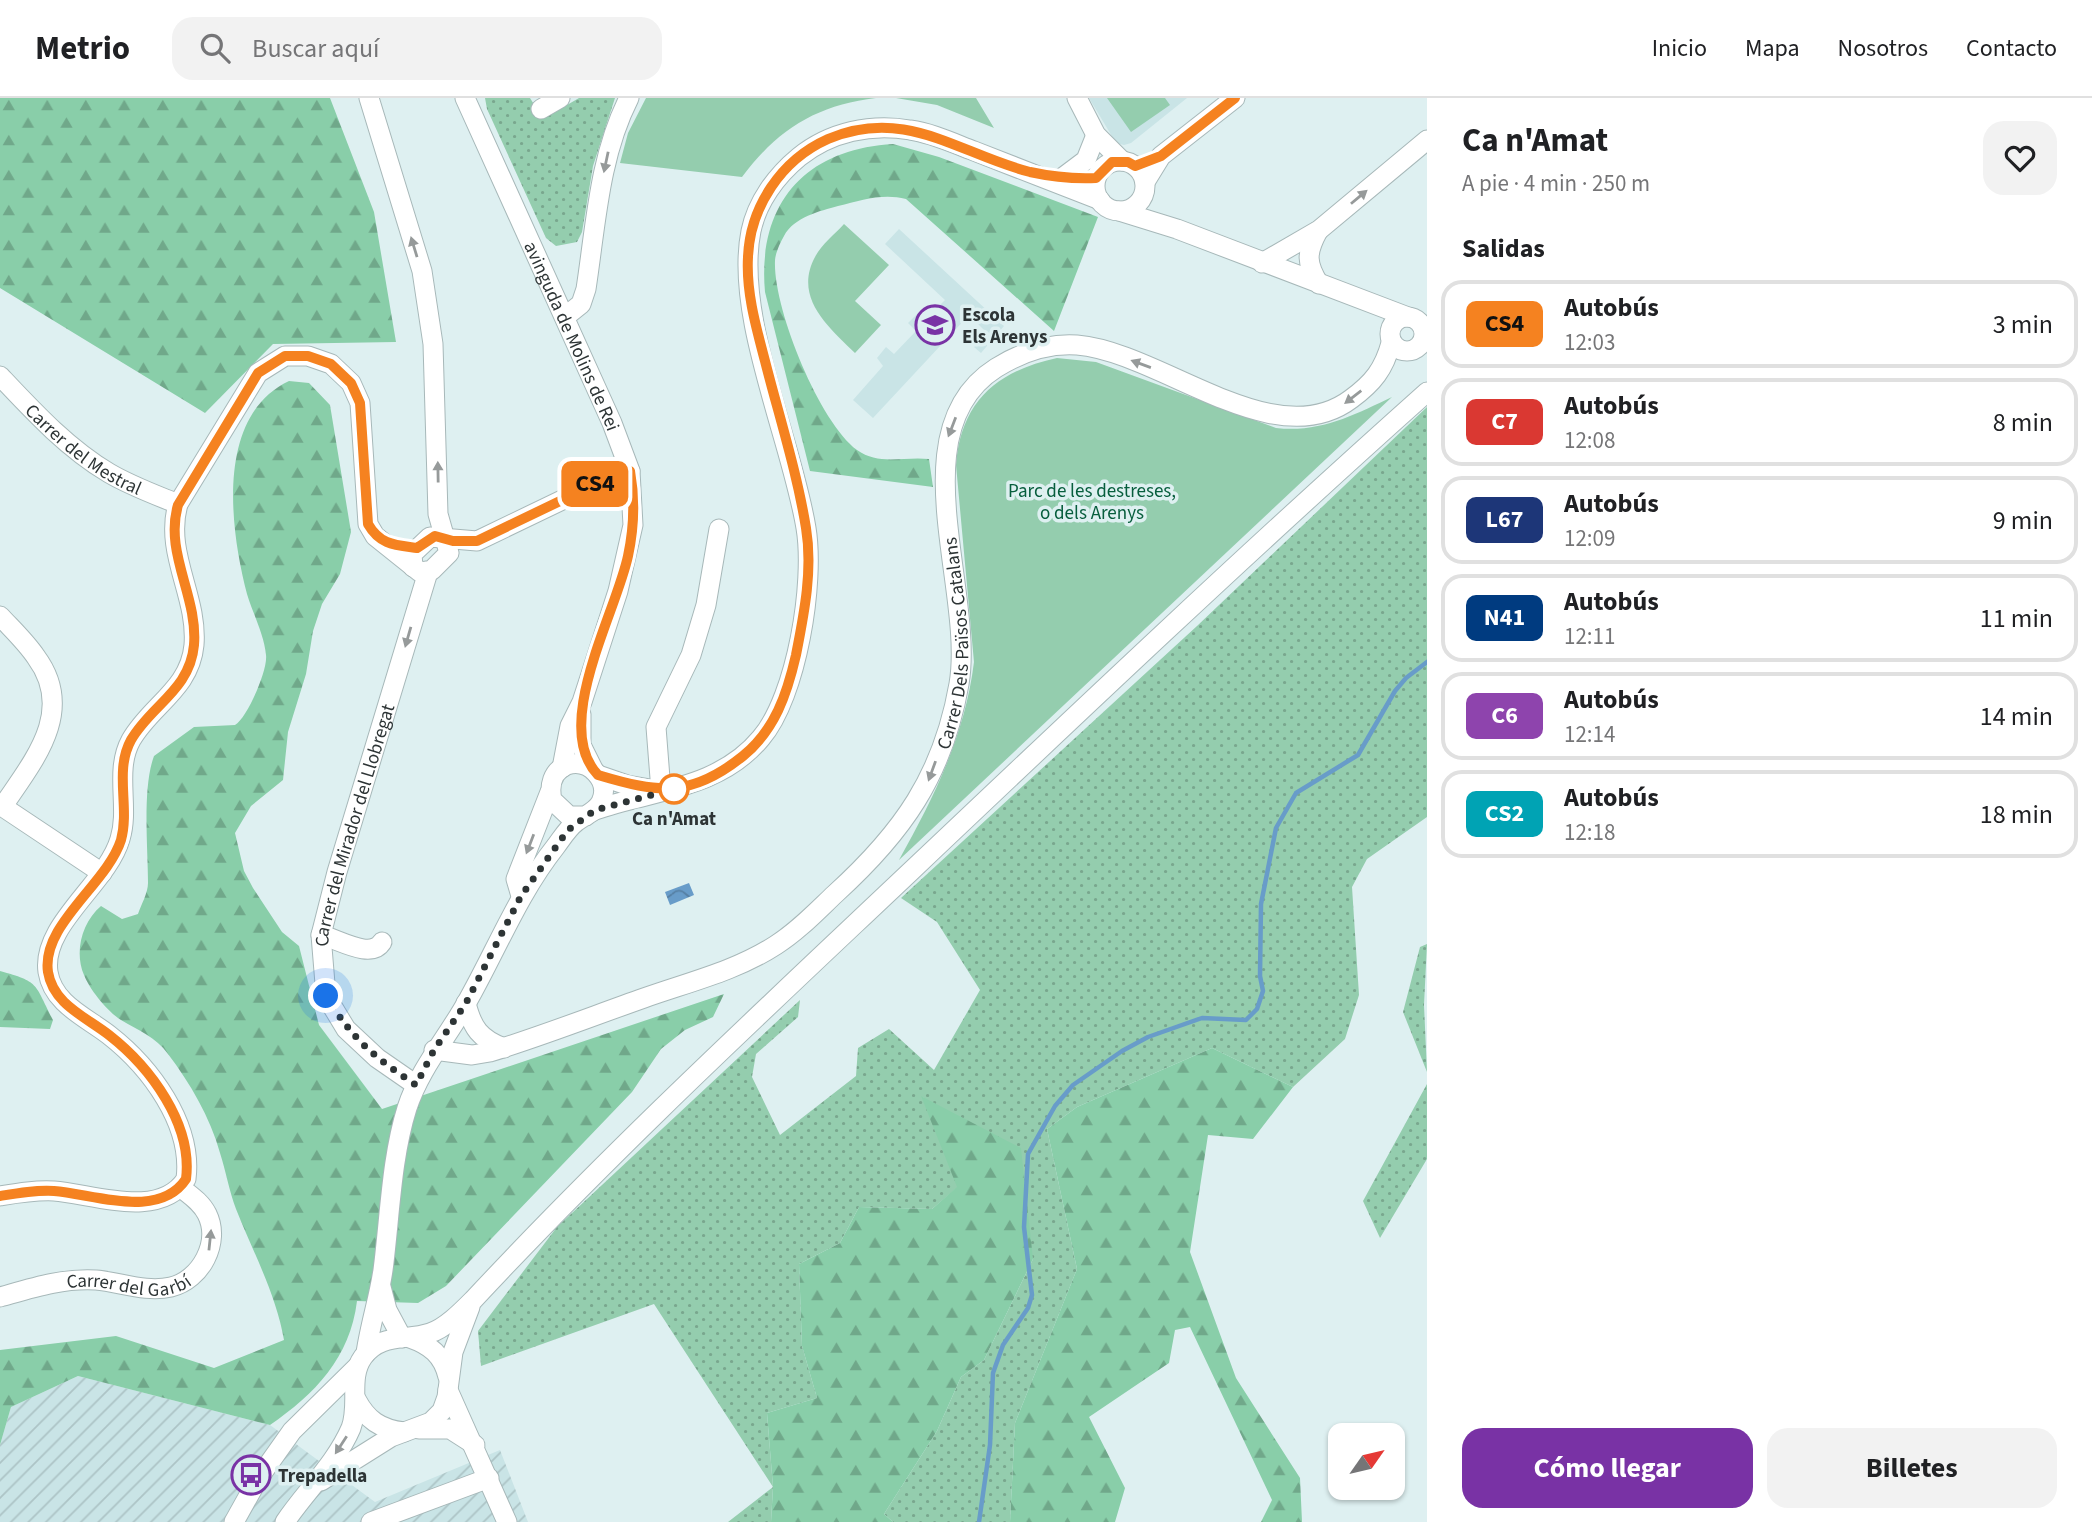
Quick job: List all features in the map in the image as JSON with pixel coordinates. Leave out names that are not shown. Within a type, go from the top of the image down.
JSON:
[{"type":"street","points":[[0,1196],[51,1191],[143,1202],[170,1196],[186,1179],[186,1151],[167,1102],[140,1064],[119,1043],[68,1007],[49,975],[49,946],[102,873],[121,839],[127,750],[140,728],[185,677],[192,654],[194,625],[173,539],[178,505],[258,373],[285,356],[308,356],[331,364],[351,383],[360,403],[368,524],[375,536],[420,562],[449,553],[438,514],[433,344],[422,271],[369,98]]},
{"type":"street","points":[[541,109],[560,98]]},
{"type":"street","points":[[566,316],[581,304],[586,289],[605,161],[615,126],[629,98]]},
{"type":"street","points":[[1077,98],[1096,135],[1136,176],[1177,229]]},
{"type":"street","points":[[1136,176],[1235,98]]},
{"type":"street","name":"avinguda de Molins de Rei","points":[[466,99],[566,316],[623,447],[630,471],[633,525],[628,556],[582,702],[570,726],[562,768]]},
{"type":"street","points":[[550,792],[556,807],[562,813],[578,817],[719,774],[752,748],[782,705],[797,649],[808,576],[807,528],[757,331],[748,281],[751,230],[766,195],[789,166],[816,146],[842,134],[873,128],[925,133],[1100,200]]},
{"type":"street","points":[[1096,135],[1098,175],[1095,190],[1108,208],[1177,229],[1420,325]]},
{"type":"street","points":[[1062,178],[1086,160],[1096,135]]},
{"type":"street","points":[[1262,263],[1319,230],[1427,140]]},
{"type":"street","points":[[1028,172],[1062,178],[1098,175],[1112,162],[1136,176]]},
{"type":"street","points":[[1119,211],[1130,209],[1139,203],[1136,176]]},
{"type":"street","points":[[1319,230],[1308,250],[1308,267],[1319,284]]},
{"type":"street","points":[[1360,300],[1399,350],[1410,351],[1419,346],[1420,325]]},
{"type":"street","points":[[1390,337],[1394,323],[1420,325]]},
{"type":"street","name":"Carrer Dels Països Catalans","points":[[434,1050],[472,1055],[504,1048],[756,957],[812,916],[873,859],[906,819],[928,782],[959,683],[962,650],[945,468],[948,437],[961,407],[977,383],[992,371],[1010,360],[1043,348],[1089,347],[1157,369],[1246,406],[1282,417],[1297,418],[1329,412],[1365,388],[1383,368],[1390,337]]},
{"type":"street","name":"Carrer del Mestral","points":[[0,376],[42,420],[86,458],[111,474],[178,505]]},
{"type":"street","points":[[234,1522],[258,1479],[292,1431],[378,1343],[442,1328],[474,1299],[524,1242],[804,972],[1264,537],[1427,392]]},
{"type":"street","points":[[420,562],[435,536],[477,541],[612,476],[630,471]]},
{"type":"street","points":[[661,791],[656,727],[691,655],[706,605],[719,529]]},
{"type":"street","name":"Carrer del Mirador del Llobregat","points":[[416,1085],[377,1058],[346,1030],[326,996],[321,935],[420,562]]},
{"type":"street","points":[[0,616],[36,657],[51,685],[53,700],[52,722],[47,738],[1,805],[102,873]]},
{"type":"street","name":"avinguda de Molins de Rei","points":[[582,702],[582,745],[596,772]]},
{"type":"street","points":[[521,896],[516,880],[550,792],[551,783],[562,768],[578,764],[627,785],[661,791]]},
{"type":"street","points":[[475,1445],[450,1429],[411,1431],[375,1424],[364,1414],[356,1399],[354,1383],[381,1283],[398,1150],[407,1109],[416,1085],[434,1050],[466,1003],[521,896],[568,830],[590,813],[603,793],[596,772]]},
{"type":"street","points":[[321,935],[370,951],[379,948],[382,942]]},
{"type":"street","points":[[466,1003],[473,1027],[485,1041],[504,1048]]},
{"type":"street","name":"Carrer del Garbí","points":[[0,1297],[68,1281],[97,1280],[160,1289],[187,1280],[208,1253],[212,1232],[203,1207],[180,1187]]},
{"type":"street","points":[[381,1283],[387,1310],[406,1338],[426,1343],[438,1354],[507,1522]]},
{"type":"street","points":[[314,1485],[442,1411],[449,1386],[453,1352],[474,1299]]},
{"type":"street","points":[[285,1522],[314,1485],[347,1434],[356,1399]]},
{"type":"street","points":[[371,1522],[489,1478]]},
{"type":"shaded area","points":[[1089,98],[1187,98],[1131,143],[1124,145],[1116,143]]},
{"type":"shaded area","name":"Escola Els Arenys","points":[[899,229],[1004,326],[981,353],[974,347],[987,333],[969,315],[873,418],[853,400],[883,366],[877,358],[886,347],[894,354],[916,331],[908,323],[919,312],[927,318],[945,300],[885,244]]},
{"type":"shaded area","points":[[78,1376],[270,1425],[375,1502],[500,1450],[528,1522],[0,1522],[0,1445],[11,1407]]},
{"type":"green space","points":[[0,98],[330,98],[374,212],[396,342],[273,344],[205,413],[0,288]]},
{"type":"green space","points":[[485,98],[530,98],[543,119],[579,98],[615,98],[593,166],[582,232],[577,242],[556,246],[546,238],[487,109]]},
{"type":"green space","points":[[646,98],[876,98],[835,107],[800,122],[770,145],[742,177],[620,163],[628,133]]},
{"type":"green space","points":[[896,98],[976,98],[994,128],[937,105]]},
{"type":"green space","points":[[1107,98],[1165,98],[1170,105],[1131,132]]},
{"type":"green space","points":[[893,144],[939,157],[1098,217],[1054,331],[906,199],[872,198],[823,210],[801,219],[788,229],[776,255],[776,281],[801,363],[828,415],[842,436],[865,455],[883,459],[929,459],[933,487],[810,471],[765,292],[769,232],[779,208],[793,187],[812,170],[835,157],[862,148]]},
{"type":"green space","points":[[844,224],[889,265],[855,301],[881,325],[855,353],[817,311],[808,286],[809,272],[815,257]]},
{"type":"green space","name":"Parc de les destreses, o dels Arenys","points":[[1057,358],[1096,362],[1276,428],[1322,425],[1392,397],[899,860],[946,765],[970,689],[974,662],[956,465],[965,423],[974,406],[1000,381],[1017,371]]},
{"type":"green space","points":[[289,381],[309,383],[330,405],[351,532],[340,574],[322,604],[313,631],[306,674],[288,732],[283,780],[251,806],[235,833],[244,871],[253,888],[282,932],[299,946],[319,1025],[382,1109],[724,994],[713,1017],[685,1030],[661,1049],[632,1092],[446,1286],[418,1303],[357,1301],[347,1340],[328,1373],[302,1401],[270,1425],[78,1376],[11,1407],[0,1445],[0,1350],[116,1336],[214,1368],[284,1340],[270,1290],[236,1209],[211,1126],[184,1077],[163,1048],[116,1016],[90,987],[81,966],[80,947],[89,920],[101,906],[122,919],[138,914],[146,895],[147,801],[154,756],[194,727],[235,725],[251,704],[260,682],[266,655],[241,568],[233,507],[234,476],[239,447],[249,420],[265,398]]},
{"type":"green space","points":[[1427,407],[1427,817],[1367,859],[1352,887],[1359,995],[1345,1039],[1293,1087],[1212,1048],[1077,1107],[1047,1129],[1077,1269],[1015,1423],[1010,1522],[893,1522],[884,1514],[937,1431],[961,1377],[984,1360],[1033,1259],[923,1097],[958,1187],[932,1209],[859,1207],[840,1243],[799,1264],[802,1346],[817,1398],[767,1413],[773,1487],[654,1304],[481,1366],[478,1331],[557,1227],[800,1000],[798,1017],[756,1054],[752,1077],[780,1135],[856,1076],[858,1048],[889,1029],[934,1070],[980,990],[937,922],[901,898],[1197,626]]},
{"type":"green space","points":[[1427,944],[1424,1005],[1427,1072],[1403,1012],[1420,947]]},
{"type":"green space","points":[[0,971],[22,978],[34,986],[53,1020],[50,1029],[0,1027]]},
{"type":"green space","points":[[1212,1048],[1293,1087],[1253,1139],[1208,1135],[1190,1252],[1236,1378],[1300,1478],[1302,1522],[1261,1522],[1272,1500],[1190,1327],[1175,1330],[1169,1363],[1089,1417],[1125,1488],[1115,1522],[1010,1522],[1015,1423],[1077,1269],[1047,1129],[1077,1107]]},
{"type":"green space","points":[[1427,1084],[1427,1159],[1380,1238],[1363,1201]]},
{"type":"green space","points":[[921,1096],[1021,1148],[1033,1259],[984,1360],[961,1377],[937,1431],[884,1514],[893,1522],[771,1522],[773,1487],[767,1413],[817,1398],[802,1346],[799,1264],[840,1243],[859,1207],[932,1209],[957,1187]]},
{"type":"green space","points":[[773,1487],[771,1522],[728,1522]]},
{"type":"water","points":[[689,883],[694,895],[670,905],[665,892]]},
{"type":"waterway","points":[[979,1522],[990,1445],[993,1373],[1003,1345],[1028,1308],[1032,1295],[1024,1227],[1028,1154],[1055,1106],[1073,1085],[1122,1051],[1148,1037],[1202,1018],[1246,1020],[1257,1009],[1263,991],[1260,976],[1261,904],[1276,828],[1296,793],[1358,755],[1395,691],[1406,678],[1427,662]]},
{"type":"bus line","name":"CS4","points":[[0,1196],[27,1191],[51,1191],[143,1202],[170,1196],[186,1179],[186,1151],[173,1114],[158,1087],[119,1043],[68,1007],[49,975],[47,962],[49,946],[102,873],[121,839],[124,823],[123,764],[132,739],[176,690],[191,662],[194,625],[173,539],[174,520],[178,505],[228,418],[258,373],[285,356],[308,356],[331,364],[351,383],[360,403],[368,524],[375,536],[387,544],[417,548],[435,536],[453,541],[477,541],[612,476],[630,471],[633,525],[628,556],[582,702],[582,745],[598,775],[627,785],[661,791],[676,789],[719,774],[763,736],[782,705],[797,649],[808,576],[807,528],[757,331],[748,281],[751,230],[757,211],[778,177],[802,155],[828,139],[857,130],[888,127],[925,133],[1028,172],[1072,179],[1096,178],[1105,166],[1112,162],[1128,162],[1135,166],[1161,156],[1235,98]]},
{"type":"place","name":"Escola Els Arenys","points":[[935,325]]},
{"type":"place","name":"Ca n'Amat","points":[[674,789]]},
{"type":"place","name":"Trepadella","points":[[251,1475]]},
{"type":"route","points":[[326,996],[346,1030],[377,1058],[416,1085],[434,1050],[466,1003],[521,896],[536,871],[568,830],[595,810],[674,789]]}]
